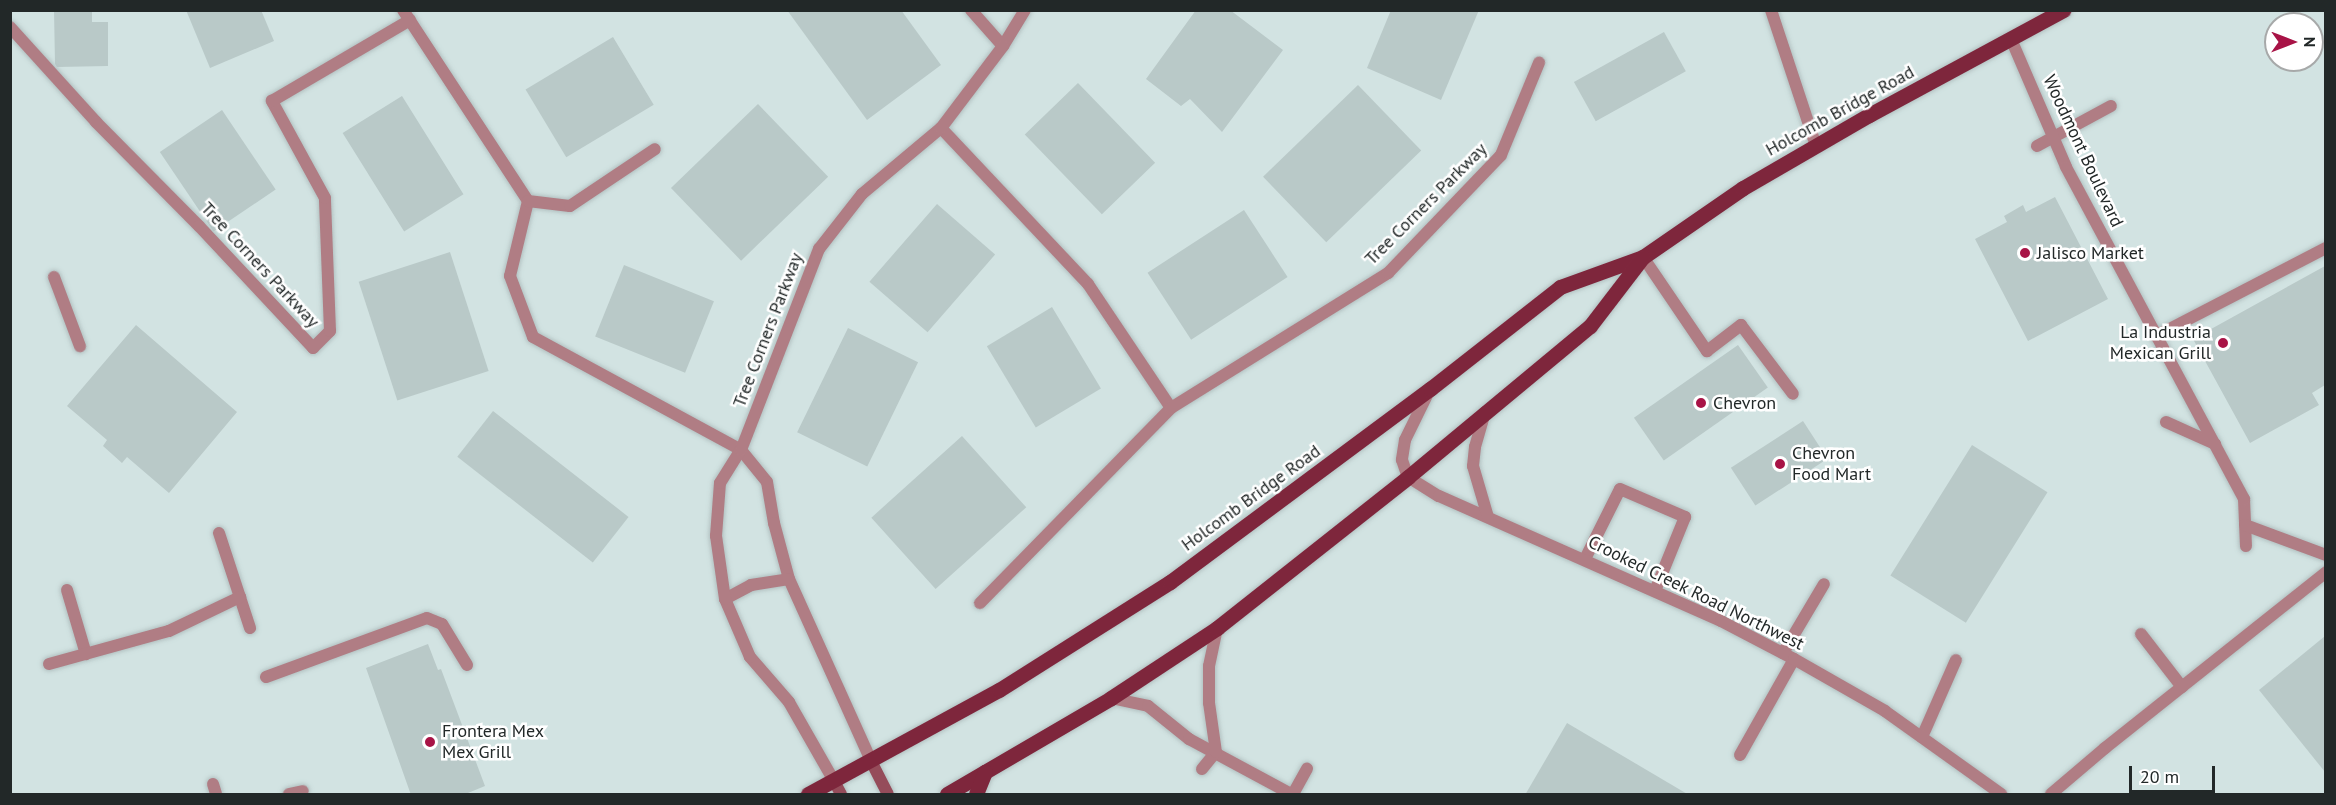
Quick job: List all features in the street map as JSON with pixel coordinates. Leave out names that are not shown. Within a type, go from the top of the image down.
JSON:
[{"type":"main road","name":"Holcomb Bridge Road","points":[[808,795],[999,690],[1170,582],[1430,389],[1560,287],[1644,257],[1743,188],[2063,10]]},
{"type":"main road","name":"Holcomb Bridge Road","points":[[947,795],[1111,698],[1217,628],[1408,477],[1590,326],[1644,257]]},
{"type":"main road","points":[[871,761],[888,795]]},
{"type":"main road","points":[[976,795],[985,772]]},
{"type":"main road","points":[[834,780],[841,795]]},
{"type":"street","points":[[971,10],[1003,46]]},
{"type":"street","name":"Tree Corners Parkway","points":[[834,780],[789,702],[750,657],[725,598],[716,536],[720,483],[741,450],[819,249],[862,194],[941,128],[1003,46],[1025,10]]},
{"type":"street","points":[[1771,10],[1816,146]]},
{"type":"street","name":"Tree Corners Parkway","points":[[10,27],[96,122],[199,226],[313,348],[330,331],[325,198],[272,101],[406,15],[528,201]]},
{"type":"street","name":"Woodmont Boulevard","points":[[2011,39],[2066,166],[2244,499],[2245,525]]},
{"type":"street","name":"Tree Corners Parkway","points":[[980,603],[1171,408],[1388,273],[1501,155],[1539,63]]},
{"type":"street","points":[[2037,146],[2111,106]]},
{"type":"street","points":[[941,128],[1088,284],[1171,408]]},
{"type":"street","points":[[655,149],[570,206],[528,201],[510,276],[533,337],[741,450],[767,482],[774,523],[789,579],[871,761]]},
{"type":"street","points":[[2156,336],[2325,248]]},
{"type":"street","points":[[1644,257],[1707,351],[1741,325],[1793,394]]},
{"type":"street","points":[[54,276],[80,346]]},
{"type":"street","points":[[1408,477],[1402,460],[1405,440],[1430,389]]},
{"type":"street","points":[[1485,412],[1475,447],[1473,466],[1488,517]]},
{"type":"street","points":[[2166,422],[2215,444]]},
{"type":"street","name":"Crooked Creek Road Northwest","points":[[1408,477],[1439,496],[1585,559],[1783,653],[1885,711],[2001,795]]},
{"type":"street","points":[[1585,559],[1620,489],[1685,518],[1655,591]]},
{"type":"street","points":[[2246,546],[2245,525],[2325,555]]},
{"type":"street","points":[[219,533],[250,628]]},
{"type":"street","points":[[2051,795],[2325,572]]},
{"type":"street","points":[[725,598],[751,585],[789,579]]},
{"type":"street","points":[[1783,653],[1824,584]]},
{"type":"street","points":[[67,590],[86,654]]},
{"type":"street","points":[[49,664],[169,631],[240,597]]},
{"type":"street","points":[[266,677],[427,618],[441,624],[467,665]]},
{"type":"street","points":[[1203,769],[1216,752],[1209,703],[1209,666],[1217,628]]},
{"type":"street","points":[[2140,634],[2182,687]]},
{"type":"street","points":[[1740,755],[1794,659]]},
{"type":"street","points":[[1922,737],[1956,660]]},
{"type":"street","points":[[1111,698],[1148,706],[1189,739],[1292,795],[1307,770]]},
{"type":"street","points":[[289,795],[303,791]]},
{"type":"building","points":[[54,10],[92,10],[92,22],[108,22],[108,66],[57,67],[55,64]]},
{"type":"building","points":[[186,10],[261,10],[274,41],[210,68]]},
{"type":"building","points":[[787,10],[901,10],[941,65],[867,120]]},
{"type":"building","points":[[1196,10],[1230,10],[1283,50],[1222,132],[1190,99],[1181,106],[1146,79]]},
{"type":"building","points":[[1391,10],[1479,10],[1441,100],[1367,68]]},
{"type":"building","points":[[1664,32],[1686,71],[1596,121],[1574,82]]},
{"type":"building","points":[[613,37],[654,105],[566,157],[526,90]]},
{"type":"building","points":[[1078,83],[1155,163],[1102,214],[1025,134]]},
{"type":"building","points":[[1358,85],[1421,150],[1326,242],[1263,177]]},
{"type":"building","points":[[402,96],[463,194],[404,231],[343,133]]},
{"type":"building","points":[[758,104],[828,177],[741,261],[671,188]]},
{"type":"building","points":[[222,110],[276,190],[214,232],[160,152]]},
{"type":"building","points":[[2055,197],[2108,299],[2028,341],[1975,239],[2007,222],[2004,216],[2023,205],[2026,212]]},
{"type":"building","points":[[937,204],[995,255],[928,332],[869,282]]},
{"type":"building","points":[[1244,210],[1288,277],[1191,340],[1148,273]]},
{"type":"building","points":[[450,252],[489,371],[397,401],[359,282]]},
{"type":"building","points":[[624,265],[714,301],[685,373],[595,336]]},
{"type":"building","points":[[2325,266],[2325,385],[2312,393],[2319,405],[2250,443],[2193,339]]},
{"type":"building","points":[[1052,307],[1101,388],[1036,428],[987,346]]},
{"type":"building","points":[[136,325],[237,412],[169,493],[127,457],[122,463],[103,446],[107,440],[67,406]]},
{"type":"building","points":[[848,328],[918,362],[867,466],[797,432]]},
{"type":"building","name":"Chevron","points":[[1738,345],[1768,388],[1664,460],[1634,418]]},
{"type":"building","points":[[493,411],[629,517],[593,563],[457,457]]},
{"type":"building","name":"Chevron Food Mart","points":[[1803,421],[1828,459],[1755,506],[1731,468]]},
{"type":"building","points":[[962,436],[1026,507],[936,589],[871,518]]},
{"type":"building","points":[[1972,445],[2047,492],[1966,623],[1890,576]]},
{"type":"building","points":[[2325,636],[2325,772],[2259,690]]},
{"type":"building","name":"Frontera Mex Mex Grill","points":[[428,644],[438,670],[441,669],[485,786],[463,795],[411,795],[366,668]]},
{"type":"building","points":[[1567,723],[1689,795],[1525,795]]},
{"type":"place","name":"Jalisco Market","points":[[2025,253]]},
{"type":"place","name":"La Industria Mexican Grill","points":[[2223,343]]},
{"type":"place","name":"Chevron","points":[[1701,403]]},
{"type":"place","name":"Chevron Food Mart","points":[[1780,464]]},
{"type":"place","name":"Frontera Mex Mex Grill","points":[[430,742]]}]
